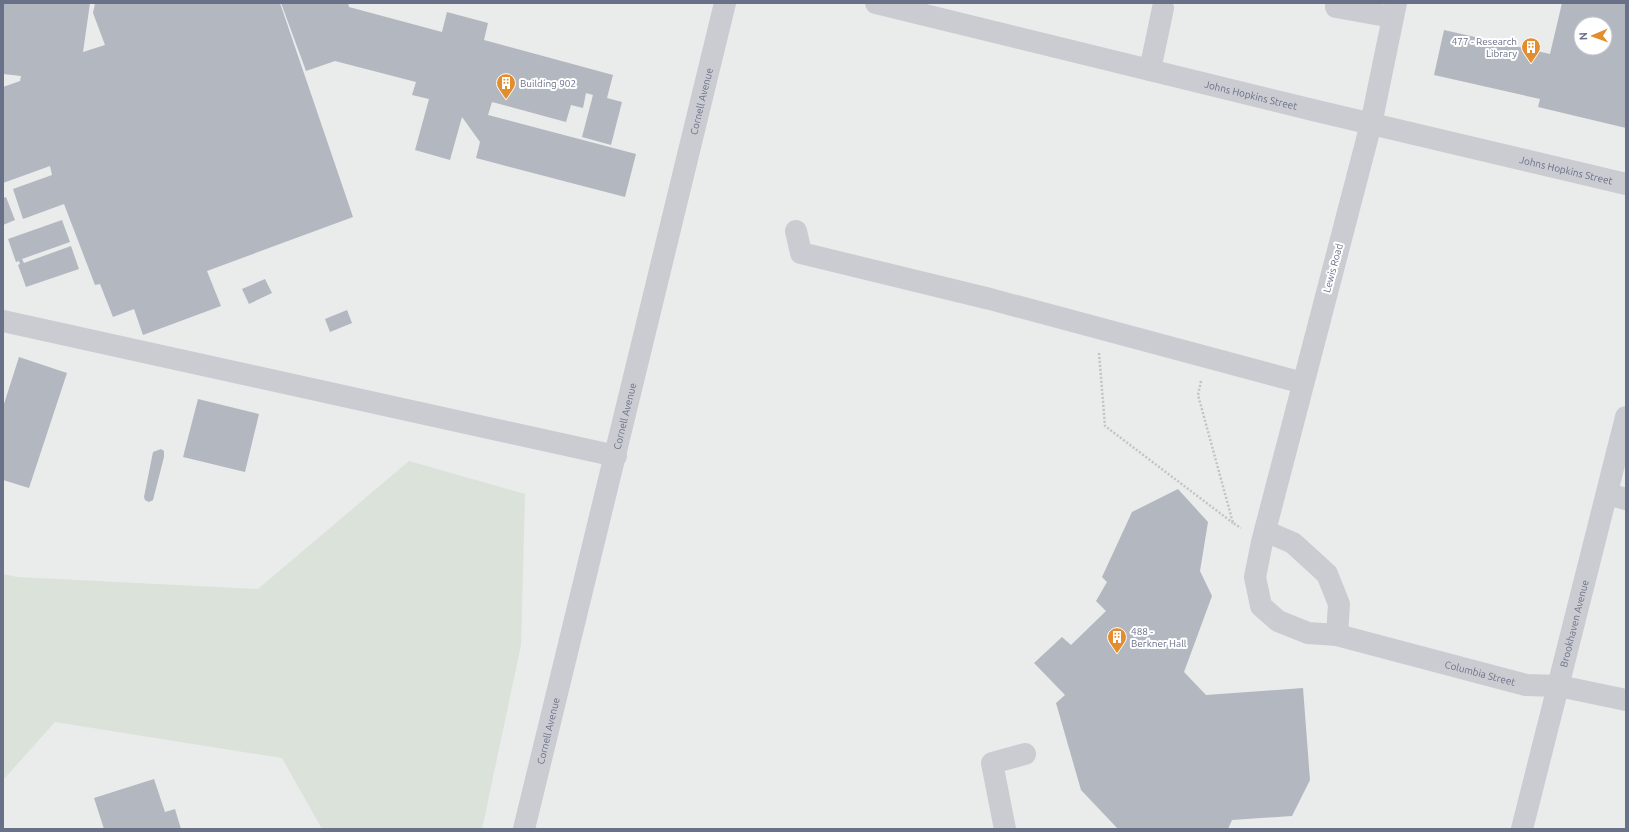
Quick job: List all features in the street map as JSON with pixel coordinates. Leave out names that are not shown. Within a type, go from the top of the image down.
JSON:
[{"type":"street","name":"Cornell Avenue","points":[[524,829],[726,3]]},
{"type":"street","name":"Johns Hopkins Street","points":[[876,3],[1372,124],[1626,184]]},
{"type":"street","points":[[1336,7],[1394,10]]},
{"type":"street","points":[[1150,70],[1163,8]]},
{"type":"street","name":"Lewis Road","points":[[1261,606],[1255,577],[1264,536],[1372,124],[1394,10]]},
{"type":"street","points":[[796,231],[801,253],[990,299],[1303,384]]},
{"type":"street","points":[[3,321],[616,456]]},
{"type":"street","name":"Brookhaven Avenue","points":[[1522,829],[1559,686],[1616,497],[1626,417]]},
{"type":"street","points":[[1264,536],[1292,543],[1328,574],[1339,604],[1337,635]]},
{"type":"street","name":"Columbia Street","points":[[1261,606],[1278,621],[1308,632],[1337,635],[1526,685],[1559,686],[1626,700]]},
{"type":"street","points":[[1005,829],[992,763],[1025,754]]},
{"type":"path","points":[[1097,328],[1105,426],[1233,523],[1264,536]]},
{"type":"path","points":[[1207,357],[1198,395],[1233,523]]},
{"type":"shaded area","points":[[3,3],[1626,3],[1626,829],[3,829]]},
{"type":"shaded area","points":[[409,461],[525,494],[521,645],[482,829],[322,829],[282,758],[55,722],[3,780],[3,574],[17,577],[258,589]]},
{"type":"building","points":[[3,3],[90,3],[83,52],[105,45],[93,13],[95,3],[280,3],[353,217],[207,271],[221,306],[143,335],[134,309],[113,317],[100,284],[95,285],[64,204],[23,219],[13,189],[52,175],[50,166],[3,183],[3,87],[20,81],[21,76],[3,74]]},
{"type":"building","name":"Building 902","points":[[281,3],[348,3],[349,7],[442,32],[447,12],[488,23],[484,40],[613,75],[607,98],[622,102],[611,145],[582,137],[593,95],[586,93],[583,108],[571,105],[566,122],[492,102],[488,115],[636,154],[625,197],[476,158],[480,142],[462,117],[450,160],[415,150],[429,99],[412,95],[416,82],[335,61],[306,71]]},
{"type":"building","name":"477 - Research Library","points":[[1562,3],[1626,3],[1626,128],[1538,107],[1540,99],[1434,75],[1444,30],[1550,54]]},
{"type":"building","points":[[6,197],[15,220],[3,225],[3,198]]},
{"type":"building","points":[[62,220],[70,242],[22,259],[24,263],[71,246],[79,269],[26,287],[18,265],[20,264],[19,261],[16,262],[8,239]]},
{"type":"building","points":[[265,279],[272,293],[249,304],[242,289]]},
{"type":"building","points":[[347,310],[352,323],[330,332],[325,319]]},
{"type":"building","points":[[19,357],[67,373],[29,488],[3,480],[3,407]]},
{"type":"building","points":[[198,399],[259,414],[245,472],[183,457]]},
{"type":"building","points":[[161,449],[164,451],[164,457],[153,500],[149,502],[145,500],[144,497],[153,452]]},
{"type":"building","name":"488 - Berkner Hall","points":[[1178,489],[1208,522],[1200,571],[1212,596],[1184,672],[1206,695],[1303,688],[1310,780],[1292,816],[1232,820],[1228,829],[1118,829],[1081,790],[1056,703],[1065,695],[1034,663],[1062,637],[1071,645],[1106,611],[1096,601],[1107,582],[1102,577],[1132,512]]},
{"type":"building","points":[[154,779],[165,812],[175,809],[181,829],[104,829],[94,798]]},
{"type":"place","name":"477 - Research Library","points":[[1531,64]]},
{"type":"place","name":"Building 902","points":[[506,100]]},
{"type":"place","name":"488 - Berkner Hall","points":[[1117,654]]}]
